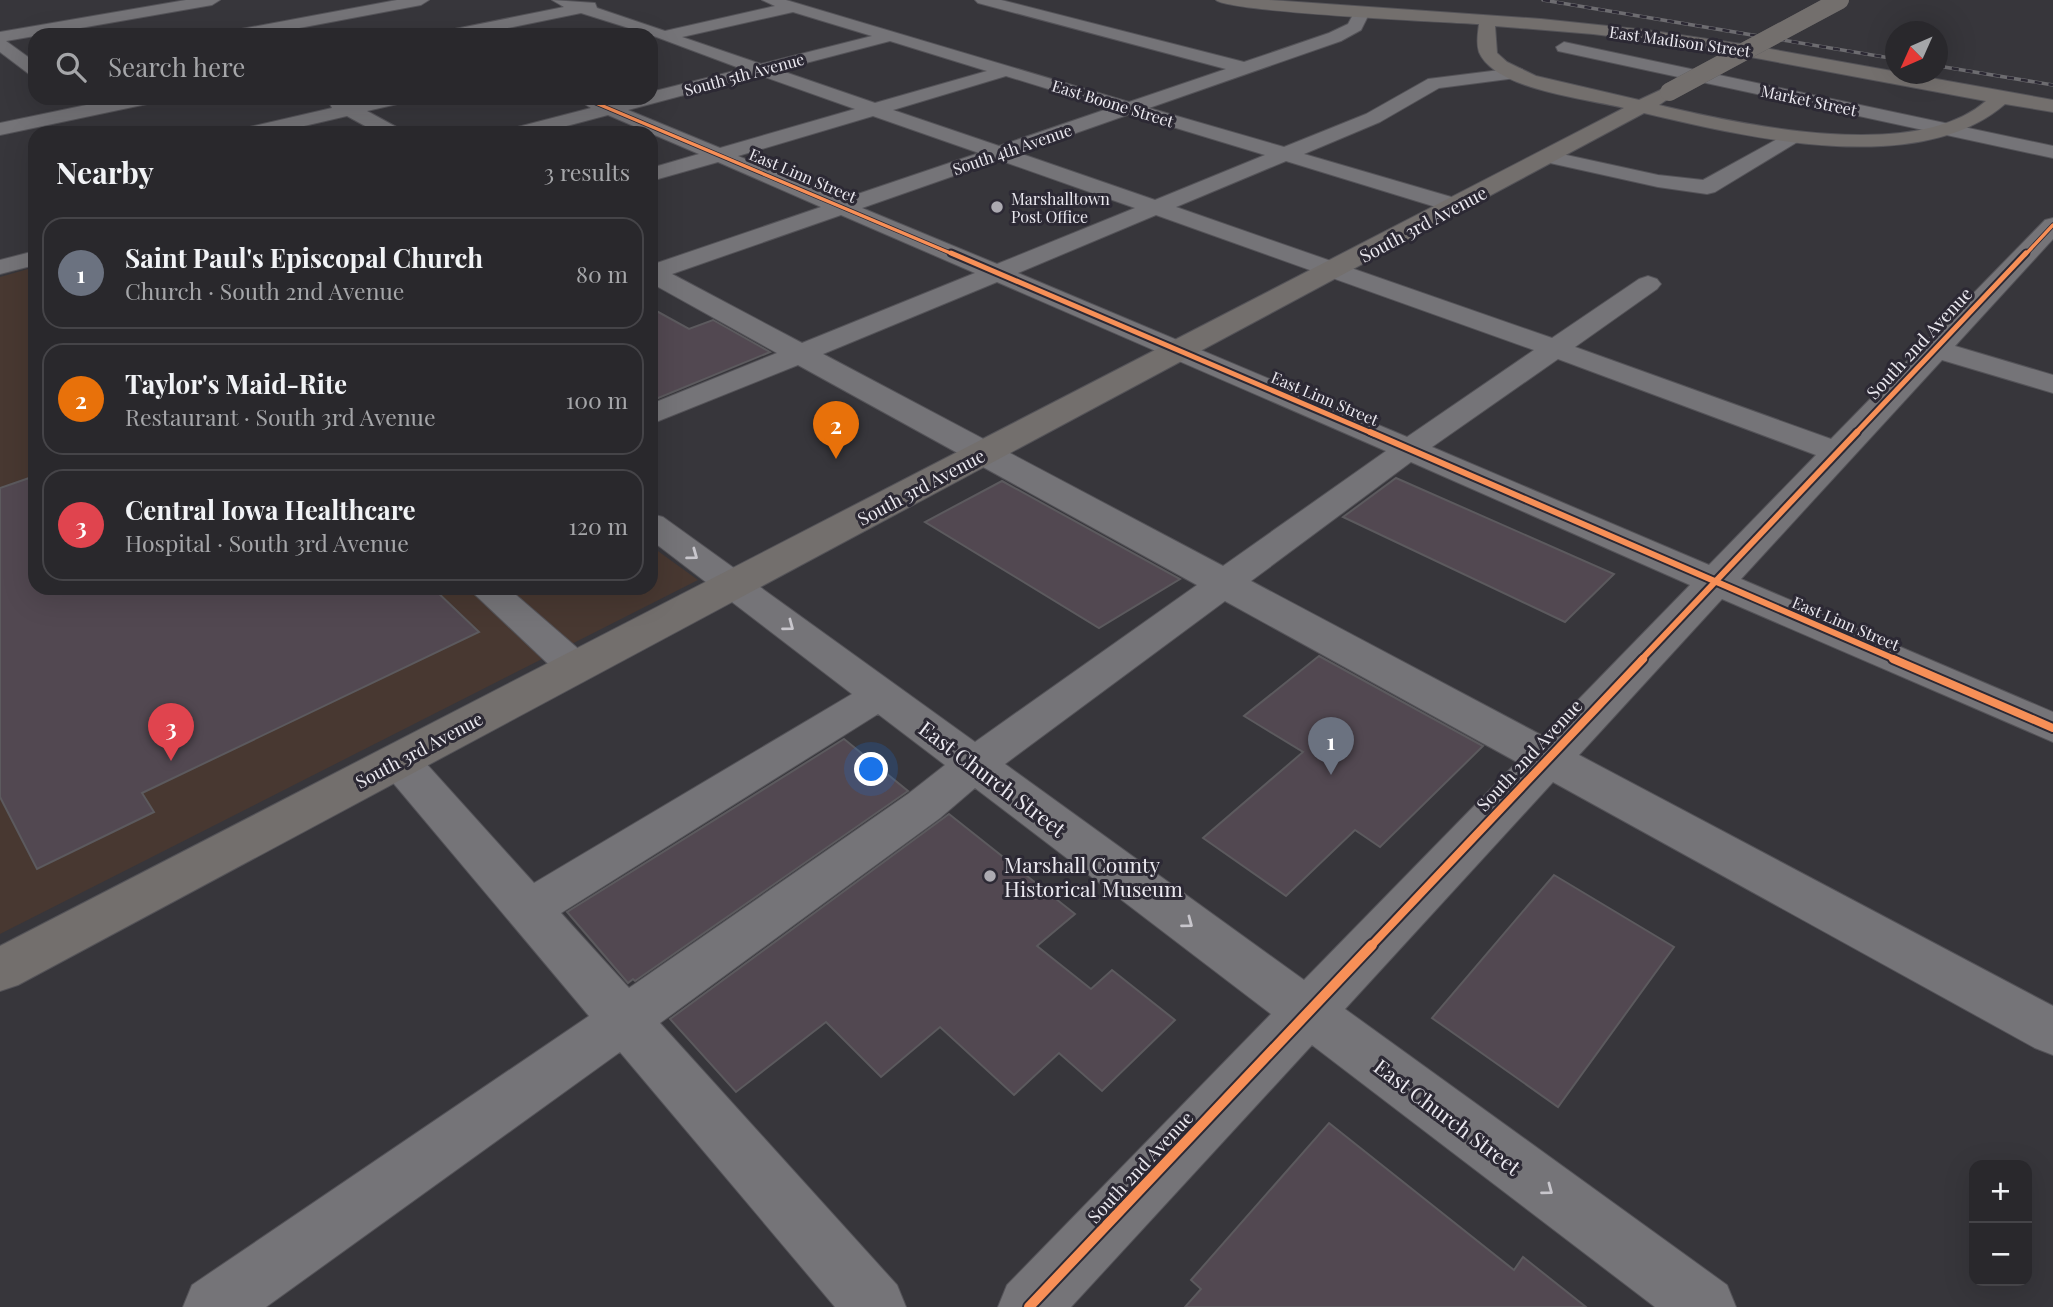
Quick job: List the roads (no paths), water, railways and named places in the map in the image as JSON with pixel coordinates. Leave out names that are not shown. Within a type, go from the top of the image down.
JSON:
[{"type":"main road","name":"East Madison Street","points":[[1224,0],[1600,30],[1690,41],[2053,106]]},
{"type":"main road","name":"South 3rd Avenue","points":[[0,970],[1334,271],[1840,0]]},
{"type":"main road","points":[[1487,21],[1486,48],[1489,55],[1516,74],[1565,89],[1656,100],[1743,130],[1792,137],[1856,141],[1948,130],[1978,117],[2001,98]]},
{"type":"street","points":[[52,28],[209,0]]},
{"type":"street","points":[[353,0],[397,19]]},
{"type":"street","points":[[273,28],[421,0]]},
{"type":"street","points":[[561,0],[633,28]]},
{"type":"street","points":[[476,28],[620,0]]},
{"type":"street","name":"East Boone Street","points":[[770,0],[1457,206]]},
{"type":"street","points":[[983,0],[1245,68]]},
{"type":"street","points":[[81,5],[103,19]]},
{"type":"street","points":[[658,38],[793,7]]},
{"type":"street","points":[[163,9],[191,23]]},
{"type":"street","name":"South 4th Avenue","points":[[658,271],[1335,37],[1356,27],[1362,12]]},
{"type":"street","points":[[0,37],[28,32]]},
{"type":"street","name":"South 5th Avenue","points":[[658,96],[890,36]]},
{"type":"street","points":[[658,38],[762,69],[1001,152],[1555,348],[1838,452]]},
{"type":"street","points":[[0,44],[28,66]]},
{"type":"street","name":"Market Street","points":[[1564,47],[2053,152]]},
{"type":"street","points":[[910,58],[939,51]]},
{"type":"street","points":[[658,173],[1005,71]]},
{"type":"street","points":[[8,78],[28,73]]},
{"type":"street","points":[[658,412],[1373,118],[1434,83],[1516,74]]},
{"type":"street","points":[[807,85],[833,78]]},
{"type":"street","points":[[83,105],[112,126]]},
{"type":"street","points":[[0,129],[114,105]]},
{"type":"street","points":[[341,105],[380,126]]},
{"type":"street","points":[[279,126],[370,105]]},
{"type":"street","name":"East Linn Street","points":[[601,105],[650,126]]},
{"type":"street","name":"South 5th Avenue","points":[[544,126],[625,105]]},
{"type":"street","name":"East Linn Street","points":[[658,129],[1182,351],[2053,728]]},
{"type":"street","points":[[1548,158],[1669,183],[1707,187],[1792,137]]},
{"type":"street","name":"South 2nd Avenue","points":[[1029,1307],[2053,225]]},
{"type":"street","points":[[0,267],[28,260]]},
{"type":"street","points":[[658,277],[2053,1032]]},
{"type":"street","points":[[214,1307],[625,1020],[924,806],[975,764],[1409,449],[1648,284]]},
{"type":"street","points":[[1936,349],[2053,384]]},
{"type":"street","name":"East Church Street","points":[[658,529],[1705,1307]]},
{"type":"street","points":[[494,595],[576,668]]},
{"type":"street","points":[[529,909],[881,694]]},
{"type":"street","points":[[399,761],[875,1307]]},
{"type":"railway","points":[[1543,0],[1885,57]]},
{"type":"railway","points":[[1948,68],[2053,85]]},
{"type":"place","name":"Marshalltown Post Office","points":[[997,207]]},
{"type":"place","name":"Taylor's Maid-Rite","points":[[836,459]]},
{"type":"place","name":"Central Iowa Healthcare","points":[[171,761]]},
{"type":"place","name":"Saint Paul's Episcopal Church","points":[[1331,775]]},
{"type":"place","name":"Marshall County Historical Museum","points":[[990,876]]}]
